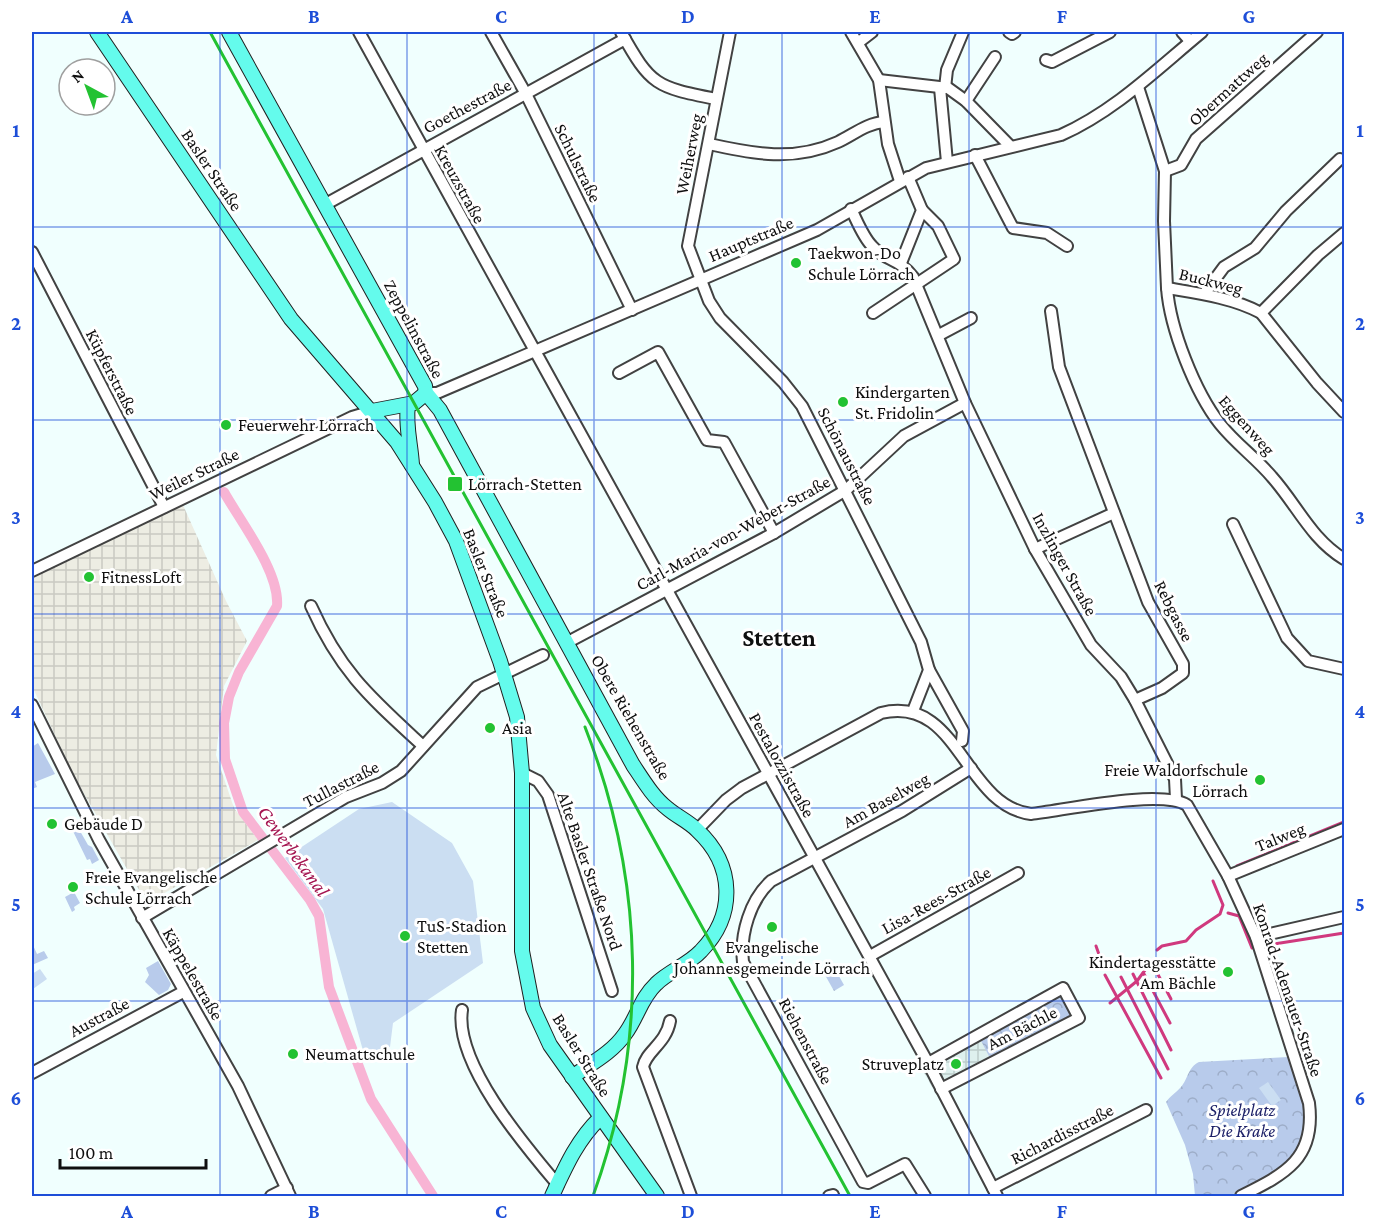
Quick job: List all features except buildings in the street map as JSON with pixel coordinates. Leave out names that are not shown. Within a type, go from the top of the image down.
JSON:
[{"type":"main road","name":"Basler Straße","points":[[97,32],[291,319],[372,411],[412,465],[435,502],[462,556],[505,674],[517,717],[522,773],[523,968],[542,1030],[600,1118],[657,1197]]},
{"type":"main road","name":"Zeppelinstraße","points":[[229,32],[326,204],[425,386],[426,393],[440,410],[568,642]]},
{"type":"main road","name":"Hauptstraße","points":[[372,411],[408,405],[423,398],[426,393]]},
{"type":"main road","points":[[408,405],[406,418],[412,465]]},
{"type":"main road","name":"Obere Riehenstraße","points":[[568,642],[645,785],[666,807],[697,830],[718,860],[728,886],[726,910],[716,933],[695,957],[653,986],[619,1043],[572,1077]]},
{"type":"main road","points":[[555,1191],[586,1132],[600,1118]]},
{"type":"street","name":"Kreuzstraße","points":[[359,32],[536,351]]},
{"type":"street","name":"Schulstraße","points":[[491,32],[526,94],[632,310]]},
{"type":"street","name":"Weiherweg","points":[[700,280],[688,246],[730,32]]},
{"type":"street","points":[[851,32],[859,42],[879,80],[884,122],[904,179],[922,210],[938,226],[954,259],[873,313]]},
{"type":"street","points":[[859,42],[873,32]]},
{"type":"street","points":[[947,162],[943,88],[947,70],[963,32]]},
{"type":"street","points":[[1009,32],[1012,34],[1015,32]]},
{"type":"street","points":[[1046,60],[1052,62],[1110,32]]},
{"type":"street","points":[[1182,32],[1190,41]]},
{"type":"street","name":"Hauptstraße","points":[[426,393],[437,393],[817,230],[904,179],[947,162],[1061,135],[1080,127],[1138,87],[1202,32]]},
{"type":"street","name":"Obermattweg","points":[[1165,171],[1181,165],[1196,139],[1317,32]]},
{"type":"street","name":"Goethestraße","points":[[326,204],[422,149],[526,94],[623,35]]},
{"type":"street","points":[[623,35],[644,70],[658,84],[672,91],[716,99]]},
{"type":"street","points":[[966,101],[995,57]]},
{"type":"street","points":[[879,80],[943,88],[966,101],[1010,146]]},
{"type":"street","name":"Buckweg","points":[[1138,87],[1165,171],[1164,222],[1167,288],[1204,294],[1261,314],[1318,255],[1344,233]]},
{"type":"street","points":[[709,144],[777,157],[799,155],[838,142],[873,123],[884,122]]},
{"type":"street","points":[[975,155],[1013,228],[1047,233],[1067,246]]},
{"type":"street","points":[[1204,294],[1224,267],[1255,248],[1286,211],[1340,159]]},
{"type":"street","name":"Inzlinger Straße","points":[[850,209],[872,246],[884,256],[901,263],[917,285],[965,403],[1035,549],[1091,645],[1121,677],[1135,700],[1175,779],[1176,799]]},
{"type":"street","points":[[901,263],[922,210]]},
{"type":"street","name":"Küpferstraße","points":[[32,252],[164,507]]},
{"type":"street","name":"Schönaustraße","points":[[700,280],[709,301],[720,318],[802,406],[921,642],[929,670],[933,672],[963,732],[962,741]]},
{"type":"street","name":"Eggenweg","points":[[1167,288],[1193,381],[1206,405],[1221,426],[1272,476],[1317,539],[1344,559]]},
{"type":"street","name":"Rebgasse","points":[[1051,311],[1059,367],[1114,513],[1148,602],[1184,664],[1183,673],[1162,688],[1135,700]]},
{"type":"street","points":[[1261,314],[1317,383],[1344,412]]},
{"type":"street","points":[[939,335],[971,318]]},
{"type":"street","name":"Pestalozzistraße","points":[[536,351],[667,588],[766,774],[870,956],[995,1192]]},
{"type":"street","points":[[619,373],[658,352],[707,440],[724,442],[774,533]]},
{"type":"street","name":"Carl-Maria-von-Weber-Straße","points":[[568,642],[774,533],[846,490],[904,436],[965,403]]},
{"type":"street","name":"Weiler Straße","points":[[32,571],[352,417],[372,411]]},
{"type":"street","points":[[1035,549],[1114,513]]},
{"type":"street","points":[[1233,524],[1287,638],[1308,661],[1344,669]]},
{"type":"street","points":[[311,606],[326,638],[354,680],[423,746]]},
{"type":"street","points":[[505,674],[543,655]]},
{"type":"street","points":[[913,711],[929,670]]},
{"type":"street","name":"Tullastraße","points":[[142,918],[346,797],[382,783],[401,771],[477,687],[505,674]]},
{"type":"street","name":"Käppelestraße","points":[[32,705],[89,822],[238,1086],[289,1192]]},
{"type":"street","points":[[697,830],[726,800],[766,774],[881,713],[893,710],[913,711],[924,716],[943,732],[999,803],[1017,812],[1031,814],[1148,798],[1176,799]]},
{"type":"street","name":"Am Baselweg","points":[[815,858],[902,811],[971,768]]},
{"type":"street","name":"Alte Basler Straße Nord","points":[[522,773],[538,781],[548,795],[612,991]]},
{"type":"street","name":"Konrad-Adenauer-Straße","points":[[1176,799],[1187,805],[1195,815],[1228,876],[1256,937],[1309,1103],[1311,1125],[1304,1150],[1291,1167],[1241,1197]]},
{"type":"street","name":"Talweg","points":[[1228,876],[1344,829]]},
{"type":"street","name":"Riehenstraße","points":[[815,858],[771,881],[759,894],[745,929],[741,947],[743,962],[863,1182],[868,1183],[905,1164],[925,1197]]},
{"type":"street","name":"Lisa-Rees-Straße","points":[[870,956],[1018,873]]},
{"type":"street","points":[[1256,937],[1344,917]]},
{"type":"street","name":"Am Bächle","points":[[928,1063],[1063,988],[1079,1018],[941,1089]]},
{"type":"street","name":"Austraße","points":[[32,1073],[183,992]]},
{"type":"street","points":[[462,1010],[462,1032],[489,1095],[555,1191]]},
{"type":"street","points":[[670,1021],[667,1035],[644,1060],[643,1067],[692,1197]]},
{"type":"street","name":"Richardisstraße","points":[[995,1192],[1146,1110]]},
{"type":"street","points":[[271,1197],[289,1192]]},
{"type":"shaded area","points":[[183,505],[226,601],[247,641],[224,686],[216,755],[234,808],[258,840],[161,895],[146,896],[141,893],[132,878],[74,776],[32,686],[32,578]]},
{"type":"shaded area","name":"TuS-Stadion Stetten","points":[[392,802],[452,843],[473,881],[483,963],[393,1023],[390,1047],[364,1054],[323,909],[285,858],[359,809]]},
{"type":"shaded area","points":[[40,969],[47,979],[33,989],[32,974]]},
{"type":"shaded area","name":"Struveplatz","points":[[978,1035],[992,1062],[935,1092],[920,1066]]},
{"type":"shaded area","points":[[1268,1082],[1281,1100],[1272,1106],[1259,1088]]},
{"type":"green space","points":[[38,743],[55,774],[35,782],[37,787],[32,789],[32,747]]},
{"type":"green space","points":[[76,824],[99,860],[92,864],[90,859],[87,860],[71,827]]},
{"type":"green space","points":[[74,892],[80,903],[74,907],[75,910],[72,912],[65,897]]},
{"type":"green space","points":[[32,943],[37,954],[44,951],[48,958],[32,965]]},
{"type":"green space","points":[[158,961],[171,984],[168,990],[159,995],[145,982],[149,975],[146,968]]},
{"type":"green space","points":[[835,969],[844,985],[834,991],[825,975]]},
{"type":"green space","points":[[1063,988],[1079,1018],[941,1089],[978,1035]]},
{"type":"green space","name":"Spielplatz Die Krake","points":[[1288,1057],[1305,1109],[1306,1127],[1297,1154],[1280,1170],[1229,1196],[1195,1196],[1193,1174],[1185,1145],[1166,1102],[1181,1087],[1195,1064],[1199,1062]]},
{"type":"waterway","name":"Gewerbekanal","points":[[224,492],[266,563],[276,593],[277,606],[239,672],[229,697],[224,723],[225,759],[243,812],[310,900],[319,916],[329,987],[371,1099],[433,1196]]},
{"type":"waterway","points":[[1237,866],[1344,822]]},
{"type":"waterway","points":[[1157,950],[1162,946],[1186,941],[1196,930],[1220,914],[1223,905],[1213,881]]},
{"type":"waterway","points":[[1228,913],[1239,916],[1252,948]]},
{"type":"waterway","points":[[1274,944],[1344,933]]},
{"type":"waterway","points":[[1096,946],[1102,963]]},
{"type":"waterway","points":[[1110,1003],[1137,981],[1148,966],[1155,969],[1171,999]]},
{"type":"waterway","points":[[1133,974],[1171,1050]]},
{"type":"waterway","points":[[1144,974],[1170,1023]]},
{"type":"waterway","points":[[1105,975],[1161,1078]]},
{"type":"waterway","points":[[1121,977],[1168,1069]]},
{"type":"railway","points":[[210,32],[850,1196]]},
{"type":"railway","points":[[585,727],[605,785],[619,843],[629,902],[632,961],[631,1020],[624,1079],[611,1138],[593,1196]]},
{"type":"place","name":"Taekwon-Do Schule Lörrach","points":[[796,263]]},
{"type":"place","name":"Kindergarten St. Fridolin","points":[[843,402]]},
{"type":"place","name":"Feuerwehr Lörrach","points":[[226,425]]},
{"type":"place","name":"Lörrach-Stetten","points":[[455,484]]},
{"type":"place","name":"FitnessLoft","points":[[89,577]]},
{"type":"place","name":"Asia","points":[[490,728]]},
{"type":"place","name":"Freie Waldorfschule Lörrach","points":[[1260,780]]},
{"type":"place","name":"Gebäude D","points":[[52,824]]},
{"type":"place","name":"Freie Evangelische Schule Lörrach","points":[[73,887]]},
{"type":"place","name":"Evangelische Johannesgemeinde Lörrach","points":[[772,927]]},
{"type":"place","name":"TuS-Stadion Stetten","points":[[405,936]]},
{"type":"place","name":"Kindertagesstätte Am Bächle","points":[[1228,972]]},
{"type":"place","name":"Neumattschule","points":[[293,1054]]},
{"type":"place","name":"Struveplatz","points":[[956,1064]]},
{"type":"district","name":"Stetten","points":[[779,638]]}]
